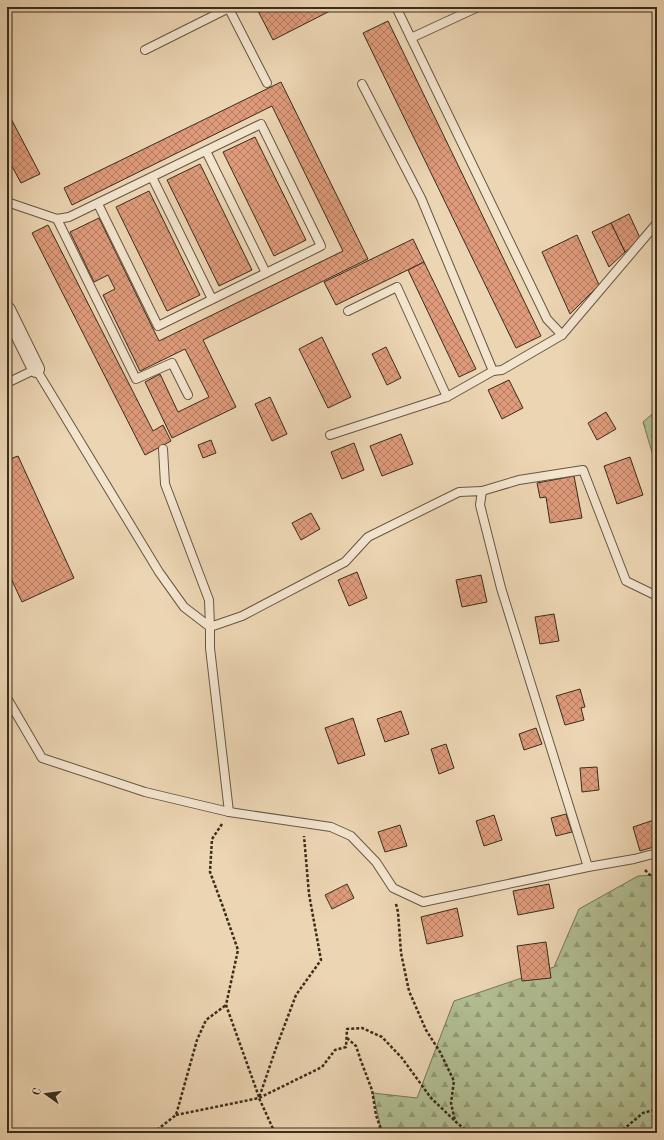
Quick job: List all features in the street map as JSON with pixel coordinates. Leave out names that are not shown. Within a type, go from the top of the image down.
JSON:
[{"type":"street","points":[[9,318],[36,369]]},
{"type":"lane","points":[[145,50],[228,7],[267,83]]},
{"type":"lane","points":[[396,7],[547,319],[562,335]]},
{"type":"lane","points":[[411,38],[478,7]]},
{"type":"lane","points":[[362,84],[420,198],[493,371]]},
{"type":"lane","points":[[7,202],[57,219],[69,217],[261,124],[321,246],[158,326],[98,204]]},
{"type":"lane","points":[[206,151],[266,273]]},
{"type":"lane","points":[[152,177],[212,299]]},
{"type":"lane","points":[[57,219],[136,379],[172,364],[188,395]]},
{"type":"lane","points":[[330,435],[447,397],[493,371],[502,370],[562,335],[657,223]]},
{"type":"lane","points":[[348,311],[397,287],[447,397]]},
{"type":"lane","points":[[7,383],[36,369],[160,572],[184,607],[210,627]]},
{"type":"lane","points":[[163,449],[165,484],[209,600],[210,648],[229,812]]},
{"type":"lane","points":[[210,627],[242,616],[345,562],[368,537],[459,492],[482,491],[519,480],[583,470],[626,582],[657,596]]},
{"type":"lane","points":[[482,491],[480,505],[501,588],[588,867]]},
{"type":"lane","points":[[7,698],[42,758],[145,792],[229,812],[331,827],[351,836],[376,862],[393,888],[423,902],[657,853]]},
{"type":"path","points":[[229,812],[212,839],[210,872],[238,950],[226,1005],[259,1098],[275,1133]]},
{"type":"path","points":[[259,1098],[296,995],[321,960],[309,894],[303,823]]},
{"type":"path","points":[[393,888],[398,912],[401,953],[409,991],[426,1030],[440,1052],[454,1081],[451,1103],[455,1121]]},
{"type":"path","points":[[176,1115],[197,1040],[206,1020],[226,1005]]},
{"type":"path","points":[[153,1133],[176,1115],[259,1098],[322,1067],[335,1050],[346,1047],[347,1029],[362,1028],[382,1037],[402,1058],[431,1098],[469,1133]]},
{"type":"path","points":[[347,1038],[356,1046],[367,1075],[372,1090],[376,1115],[382,1133]]},
{"type":"path","points":[[619,1133],[643,1113],[657,1109]]},
{"type":"green space","points":[[657,410],[657,469],[643,422]]},
{"type":"green space","points":[[657,875],[657,1133],[382,1133],[373,1093],[417,1098],[454,1001],[554,967],[579,909],[638,876]]},
{"type":"building","points":[[265,7],[328,7],[330,11],[273,40],[258,11]]},
{"type":"building","points":[[388,21],[541,336],[516,348],[363,33]]},
{"type":"building","points":[[281,82],[368,259],[203,340],[236,407],[172,438],[145,382],[160,374],[178,412],[209,397],[185,349],[140,371],[103,295],[115,289],[108,275],[94,282],[70,232],[99,218],[159,341],[343,251],[272,106],[72,205],[64,188]]},
{"type":"building","points":[[7,111],[40,174],[21,183],[7,157]]},
{"type":"building","points":[[255,137],[306,240],[274,256],[223,152]]},
{"type":"building","points":[[200,164],[252,270],[219,286],[167,180]]},
{"type":"building","points":[[149,191],[200,295],[167,311],[116,207]]},
{"type":"building","points":[[629,214],[641,240],[625,252],[611,223]]},
{"type":"building","points":[[611,223],[625,252],[609,267],[592,232]]},
{"type":"building","points":[[48,225],[153,431],[163,425],[171,441],[145,455],[32,233]]},
{"type":"building","points":[[577,235],[599,285],[570,314],[542,252]]},
{"type":"building","points":[[413,239],[424,262],[336,305],[324,282]]},
{"type":"building","points":[[424,262],[476,369],[459,377],[408,270]]},
{"type":"building","points":[[322,337],[351,397],[328,408],[299,349]]},
{"type":"building","points":[[386,347],[401,378],[387,385],[372,354]]},
{"type":"building","points":[[509,380],[523,408],[502,419],[488,390]]},
{"type":"building","points":[[270,397],[287,434],[272,441],[255,404]]},
{"type":"building","points":[[606,412],[616,429],[597,440],[588,423]]},
{"type":"building","points":[[401,434],[413,464],[382,476],[370,446]]},
{"type":"building","points":[[211,440],[216,453],[203,458],[198,445]]},
{"type":"building","points":[[354,443],[364,470],[342,479],[331,452]]},
{"type":"building","points":[[18,456],[74,578],[22,602],[7,570],[7,460]]},
{"type":"building","points":[[630,457],[643,495],[617,504],[604,466]]},
{"type":"building","points":[[574,476],[582,518],[550,523],[546,497],[540,498],[537,483]]},
{"type":"building","points":[[311,513],[320,529],[301,540],[292,523]]},
{"type":"building","points":[[357,572],[367,598],[349,606],[338,580]]},
{"type":"building","points":[[481,575],[487,602],[462,607],[456,580]]},
{"type":"building","points":[[554,614],[559,641],[540,644],[535,617]]},
{"type":"building","points":[[580,689],[585,707],[581,708],[584,720],[565,725],[556,696]]},
{"type":"building","points":[[401,711],[409,734],[385,742],[377,719]]},
{"type":"building","points":[[353,718],[365,755],[338,764],[325,728]]},
{"type":"building","points":[[536,728],[542,744],[524,750],[519,734]]},
{"type":"building","points":[[446,744],[454,768],[439,774],[431,749]]},
{"type":"building","points":[[597,767],[599,790],[582,792],[580,768]]},
{"type":"building","points":[[566,814],[572,832],[556,836],[551,818]]},
{"type":"building","points":[[494,815],[502,840],[484,846],[476,821]]},
{"type":"building","points":[[657,819],[657,846],[640,851],[633,827]]},
{"type":"building","points":[[400,825],[407,846],[385,852],[378,832]]},
{"type":"building","points":[[347,884],[354,898],[332,909],[325,895]]},
{"type":"building","points":[[549,884],[554,908],[518,915],[513,891]]},
{"type":"building","points":[[457,908],[463,936],[427,944],[421,917]]},
{"type":"building","points":[[546,942],[551,978],[522,981],[517,946]]}]
